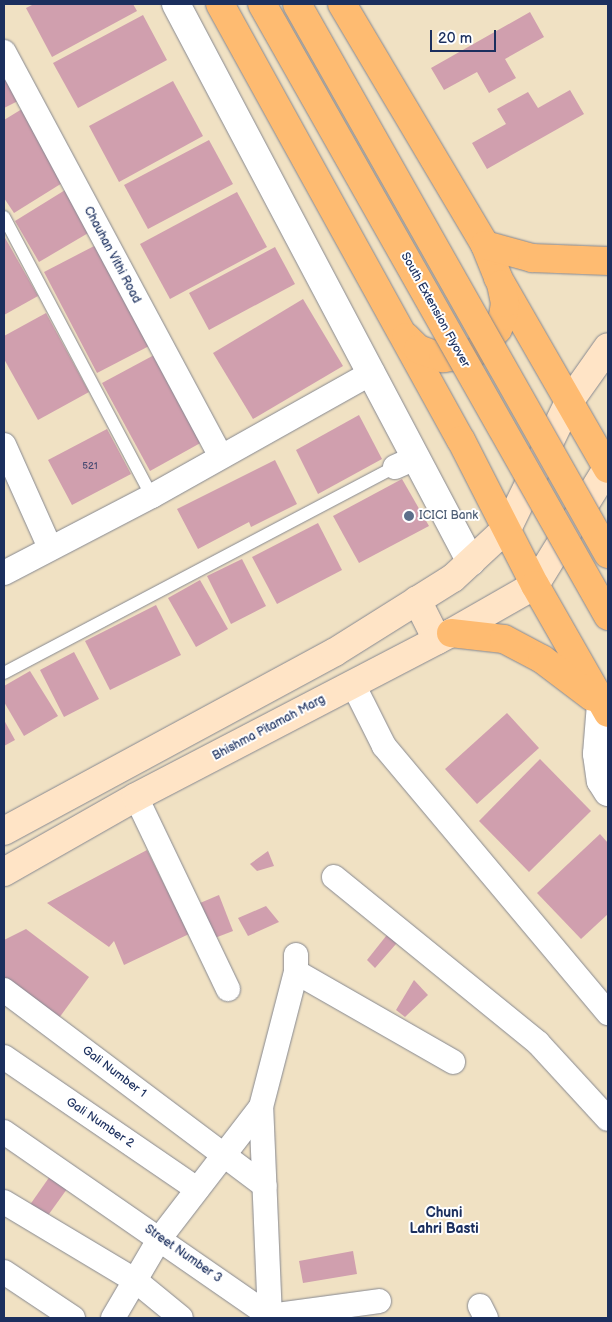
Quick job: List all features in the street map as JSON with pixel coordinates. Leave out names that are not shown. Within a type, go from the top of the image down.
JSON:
[{"type":"main road","points":[[220,4],[400,329],[508,527],[535,585],[605,709]]},
{"type":"main road","name":"South Extension Flyover","points":[[262,4],[608,616]]},
{"type":"main road","points":[[297,4],[608,554]]},
{"type":"main road","points":[[342,4],[485,245],[498,278],[505,303],[498,329],[481,348],[469,355],[443,358],[430,355],[418,349],[400,329]]},
{"type":"main road","points":[[485,245],[532,258],[608,261]]},
{"type":"main road","points":[[498,278],[608,468],[535,585]]},
{"type":"main road","points":[[4,831],[334,652],[453,578],[508,527],[569,402],[608,347]]},
{"type":"main road","name":"Bhishma Pitamah Marg","points":[[4,872],[136,797],[444,636],[535,585]]},
{"type":"main road","points":[[417,600],[444,636],[504,639],[542,658],[605,709]]},
{"type":"street","points":[[176,4],[373,372],[406,462],[471,562]]},
{"type":"street","name":"Chauhan Vithi Road","points":[[4,52],[221,457]]},
{"type":"street","points":[[4,573],[152,496],[373,372]]},
{"type":"street","points":[[4,445],[12,481],[50,548]]},
{"type":"street","points":[[352,684],[384,746],[608,1013]]},
{"type":"street","points":[[605,709],[597,754],[602,782],[608,792]]},
{"type":"street","points":[[136,797],[228,989]]},
{"type":"street","points":[[334,877],[538,1043],[608,1120]]},
{"type":"street","points":[[379,1301],[270,1317],[261,1107],[296,963],[453,1062]]},
{"type":"street","name":"Gali Number 1","points":[[4,990],[265,1186]]},
{"type":"street","name":"Gali Number 2","points":[[4,1057],[197,1189]]},
{"type":"street","points":[[113,1318],[160,1238],[261,1107]]},
{"type":"street","name":"Street Number 3","points":[[4,1132],[160,1238],[270,1317]]},
{"type":"street","points":[[4,1202],[136,1281],[181,1318]]},
{"type":"street","points":[[4,1272],[73,1318]]},
{"type":"lane","points":[[4,217],[152,496]]},
{"type":"lane","points":[[4,673],[406,462]]},
{"type":"building","points":[[34,4],[133,4],[137,11],[52,57],[26,8]]},
{"type":"building","points":[[530,12],[544,37],[505,59],[516,78],[489,93],[477,72],[444,90],[431,68]]},
{"type":"building","points":[[143,15],[167,60],[78,108],[53,63]]},
{"type":"building","points":[[4,69],[20,100],[4,108]]},
{"type":"building","points":[[173,81],[203,136],[119,182],[89,126]]},
{"type":"building","points":[[570,90],[584,114],[487,169],[472,143],[506,124],[497,109],[528,92],[538,108]]},
{"type":"building","points":[[22,109],[67,180],[14,213],[4,198],[4,120]]},
{"type":"building","points":[[209,140],[233,184],[148,229],[124,185]]},
{"type":"building","points":[[70,187],[95,229],[39,262],[15,221]]},
{"type":"building","points":[[237,192],[267,247],[170,299],[140,244]]},
{"type":"building","points":[[4,236],[38,296],[4,315]]},
{"type":"building","points":[[98,244],[151,345],[97,373],[44,272]]},
{"type":"building","points":[[275,247],[295,284],[209,330],[189,293]]},
{"type":"building","points":[[303,299],[343,366],[253,419],[213,353]]},
{"type":"building","points":[[46,313],[89,392],[38,420],[4,359],[4,336]]},
{"type":"building","points":[[156,354],[204,441],[150,471],[102,383]]},
{"type":"building","points":[[359,415],[382,459],[318,494],[296,450]]},
{"type":"building","points":[[107,429],[131,474],[72,505],[48,460]]},
{"type":"building","points":[[275,460],[297,504],[251,527],[249,522],[198,549],[177,509]]},
{"type":"building","points":[[402,479],[429,526],[359,563],[333,516]]},
{"type":"building","points":[[318,523],[342,570],[277,604],[252,557]]},
{"type":"building","points":[[242,559],[266,606],[231,624],[207,576]]},
{"type":"building","points":[[200,580],[228,629],[196,647],[168,598]]},
{"type":"building","points":[[156,605],[181,655],[110,690],[85,641]]},
{"type":"building","points":[[74,652],[99,699],[64,717],[40,670]]},
{"type":"building","points":[[30,671],[58,716],[24,736],[4,702],[4,686]]},
{"type":"building","points":[[507,713],[539,748],[477,804],[445,769]]},
{"type":"building","points":[[4,720],[15,740],[4,746]]},
{"type":"building","points":[[540,759],[591,811],[529,872],[479,821]]},
{"type":"building","points":[[600,834],[608,843],[608,914],[581,939],[537,893]]},
{"type":"building","points":[[147,850],[189,934],[124,965],[114,941],[109,947],[47,903]]},
{"type":"building","points":[[268,851],[274,866],[257,871],[250,864]]},
{"type":"building","points":[[219,895],[233,931],[207,941],[193,906]]},
{"type":"building","points":[[266,906],[279,922],[248,936],[238,918]]},
{"type":"building","points":[[394,926],[403,936],[375,968],[367,960]]},
{"type":"building","points":[[26,929],[89,977],[59,1018],[4,977],[4,940]]},
{"type":"building","points":[[414,980],[428,995],[405,1017],[396,1010]]},
{"type":"building","points":[[55,1169],[72,1182],[44,1221],[27,1209]]},
{"type":"building","points":[[353,1251],[357,1274],[303,1283],[299,1261]]},
{"type":"place","name":"ICICI Bank","points":[[409,516]]},
{"type":"district","name":"Chuni Lahri Basti","points":[[444,1222]]}]
